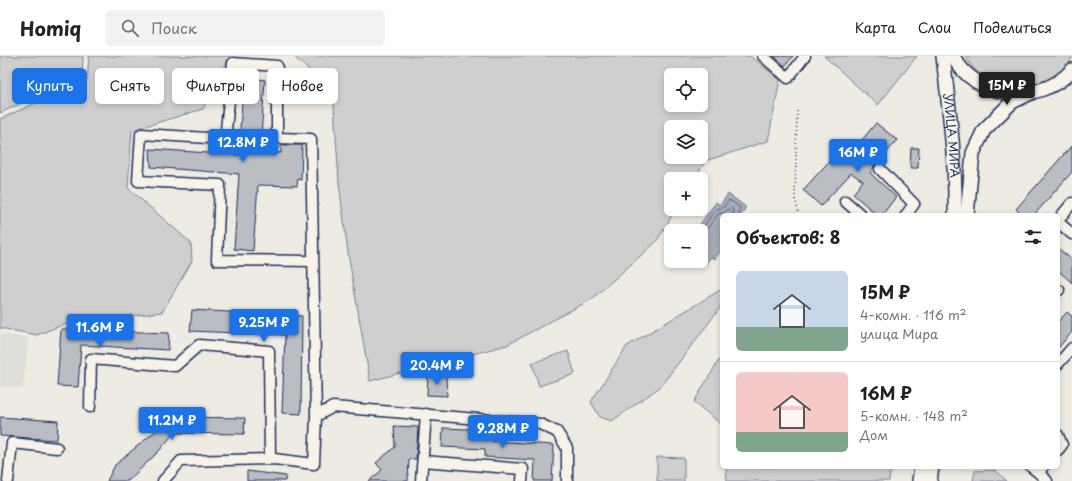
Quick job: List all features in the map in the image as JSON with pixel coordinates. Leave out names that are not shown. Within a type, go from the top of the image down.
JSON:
[{"type":"main road","name":"УЛИЦА МИРА","points":[[943,56],[952,149],[955,213]]},
{"type":"main road","points":[[953,56],[956,62],[971,77],[989,88],[1010,94],[1031,93],[1044,90],[1070,74]]},
{"type":"main road","name":"УЛИЦА МИРА","points":[[967,213],[973,153],[984,130],[1012,102],[1031,93]]},
{"type":"main road","points":[[919,481],[922,469]]},
{"type":"main road","points":[[930,481],[932,469]]},
{"type":"lane","points":[[763,56],[788,78],[805,56]]},
{"type":"lane","points":[[163,481],[181,461],[270,459],[314,464],[316,416],[311,139],[277,138],[277,66],[247,60],[232,63],[225,139],[141,134],[138,181],[220,185],[217,260],[313,261]]},
{"type":"lane","points":[[880,169],[914,204],[907,213]]},
{"type":"lane","points":[[845,201],[859,213]]},
{"type":"lane","points":[[1060,218],[1072,203]]},
{"type":"lane","points":[[1060,223],[1072,234]]},
{"type":"lane","points":[[90,407],[90,359],[175,366],[198,345],[269,351],[270,459]]},
{"type":"lane","points":[[1060,362],[1072,348]]},
{"type":"lane","points":[[316,416],[333,407],[540,424],[557,432],[567,448],[567,481]]},
{"type":"lane","points":[[422,481],[426,414]]},
{"type":"lane","points":[[8,481],[12,443],[57,448]]},
{"type":"lane","points":[[423,461],[523,468],[522,481]]},
{"type":"lane","points":[[1037,469],[1048,481]]},
{"type":"path","points":[[797,111],[795,199],[798,213]]},
{"type":"shaded area","points":[[0,56],[83,56],[82,68],[12,68],[12,104],[20,104],[0,113]]},
{"type":"shaded area","points":[[89,56],[230,56],[224,68],[172,68],[172,104],[206,104],[203,109],[132,130],[128,188],[191,243],[192,261],[162,312],[62,325],[37,335],[0,328],[0,119],[33,104],[87,104]]},
{"type":"shaded area","points":[[293,56],[750,56],[780,80],[768,141],[708,160],[708,120],[664,120],[664,164],[703,164],[699,172],[664,172],[664,216],[672,216],[667,224],[664,224],[664,229],[656,242],[592,299],[507,345],[370,381],[348,253],[339,183],[334,104],[338,104],[338,68],[307,68]]},
{"type":"shaded area","points":[[824,56],[917,56],[878,105]]},
{"type":"shaded area","points":[[965,56],[1072,56],[1070,62],[1064,69],[1047,81],[1037,85],[1016,87],[995,82],[985,77],[976,71]]},
{"type":"shaded area","points":[[720,290],[720,308],[660,387],[612,421],[600,417],[591,402],[627,346]]},
{"type":"shaded area","points":[[0,334],[28,338],[23,388],[0,387]]},
{"type":"shaded area","points":[[568,351],[575,374],[539,386],[532,363]]},
{"type":"shaded area","points":[[720,358],[720,423],[694,402]]},
{"type":"shaded area","points":[[657,457],[684,458],[684,481],[657,481]]},
{"type":"shaded area","points":[[726,469],[891,469],[889,481],[727,481]]},
{"type":"shaded area","points":[[995,470],[1007,481],[973,481],[975,471]]},
{"type":"water","points":[[728,194],[746,207],[742,213],[720,213],[720,252],[715,259],[711,257],[708,261],[708,224],[700,224],[706,216],[708,216],[708,213],[716,202],[720,205]]},
{"type":"building","points":[[774,56],[793,56],[785,66]]},
{"type":"building","points":[[259,79],[265,80],[260,151],[281,153],[281,145],[302,145],[301,180],[298,179],[297,186],[258,185],[253,251],[234,249],[239,174],[151,167],[150,149],[238,155],[242,104],[259,104]]},
{"type":"building","points":[[876,123],[897,140],[870,173],[896,197],[884,213],[875,213],[853,194],[863,181],[851,173],[821,206],[803,190],[834,156],[842,164]]},
{"type":"building","points":[[1072,145],[1072,172],[1036,213],[1020,213],[1016,209]]},
{"type":"building","points":[[911,148],[919,148],[918,168],[910,168]]},
{"type":"building","points":[[1060,250],[1072,260],[1072,283],[1060,272]]},
{"type":"building","points":[[192,310],[302,316],[301,414],[282,413],[285,335],[190,331]]},
{"type":"building","points":[[1067,312],[1072,316],[1072,332],[1060,346],[1060,320]]},
{"type":"building","points":[[61,329],[169,333],[168,350],[81,345],[78,387],[57,386]]},
{"type":"building","points":[[428,375],[446,376],[447,396],[427,395]]},
{"type":"building","points":[[0,417],[58,421],[57,440],[0,436]]},
{"type":"building","points":[[172,417],[245,418],[244,434],[174,433],[159,451],[128,481],[107,481],[115,465]]},
{"type":"building","points":[[394,426],[418,427],[416,459],[409,459],[408,481],[369,481],[382,470],[376,463],[395,447]]},
{"type":"building","points":[[443,428],[493,430],[492,441],[554,445],[552,481],[534,481],[535,460],[485,457],[485,449],[442,447]]},
{"type":"building","points":[[247,471],[286,476],[285,481],[247,481]]}]
